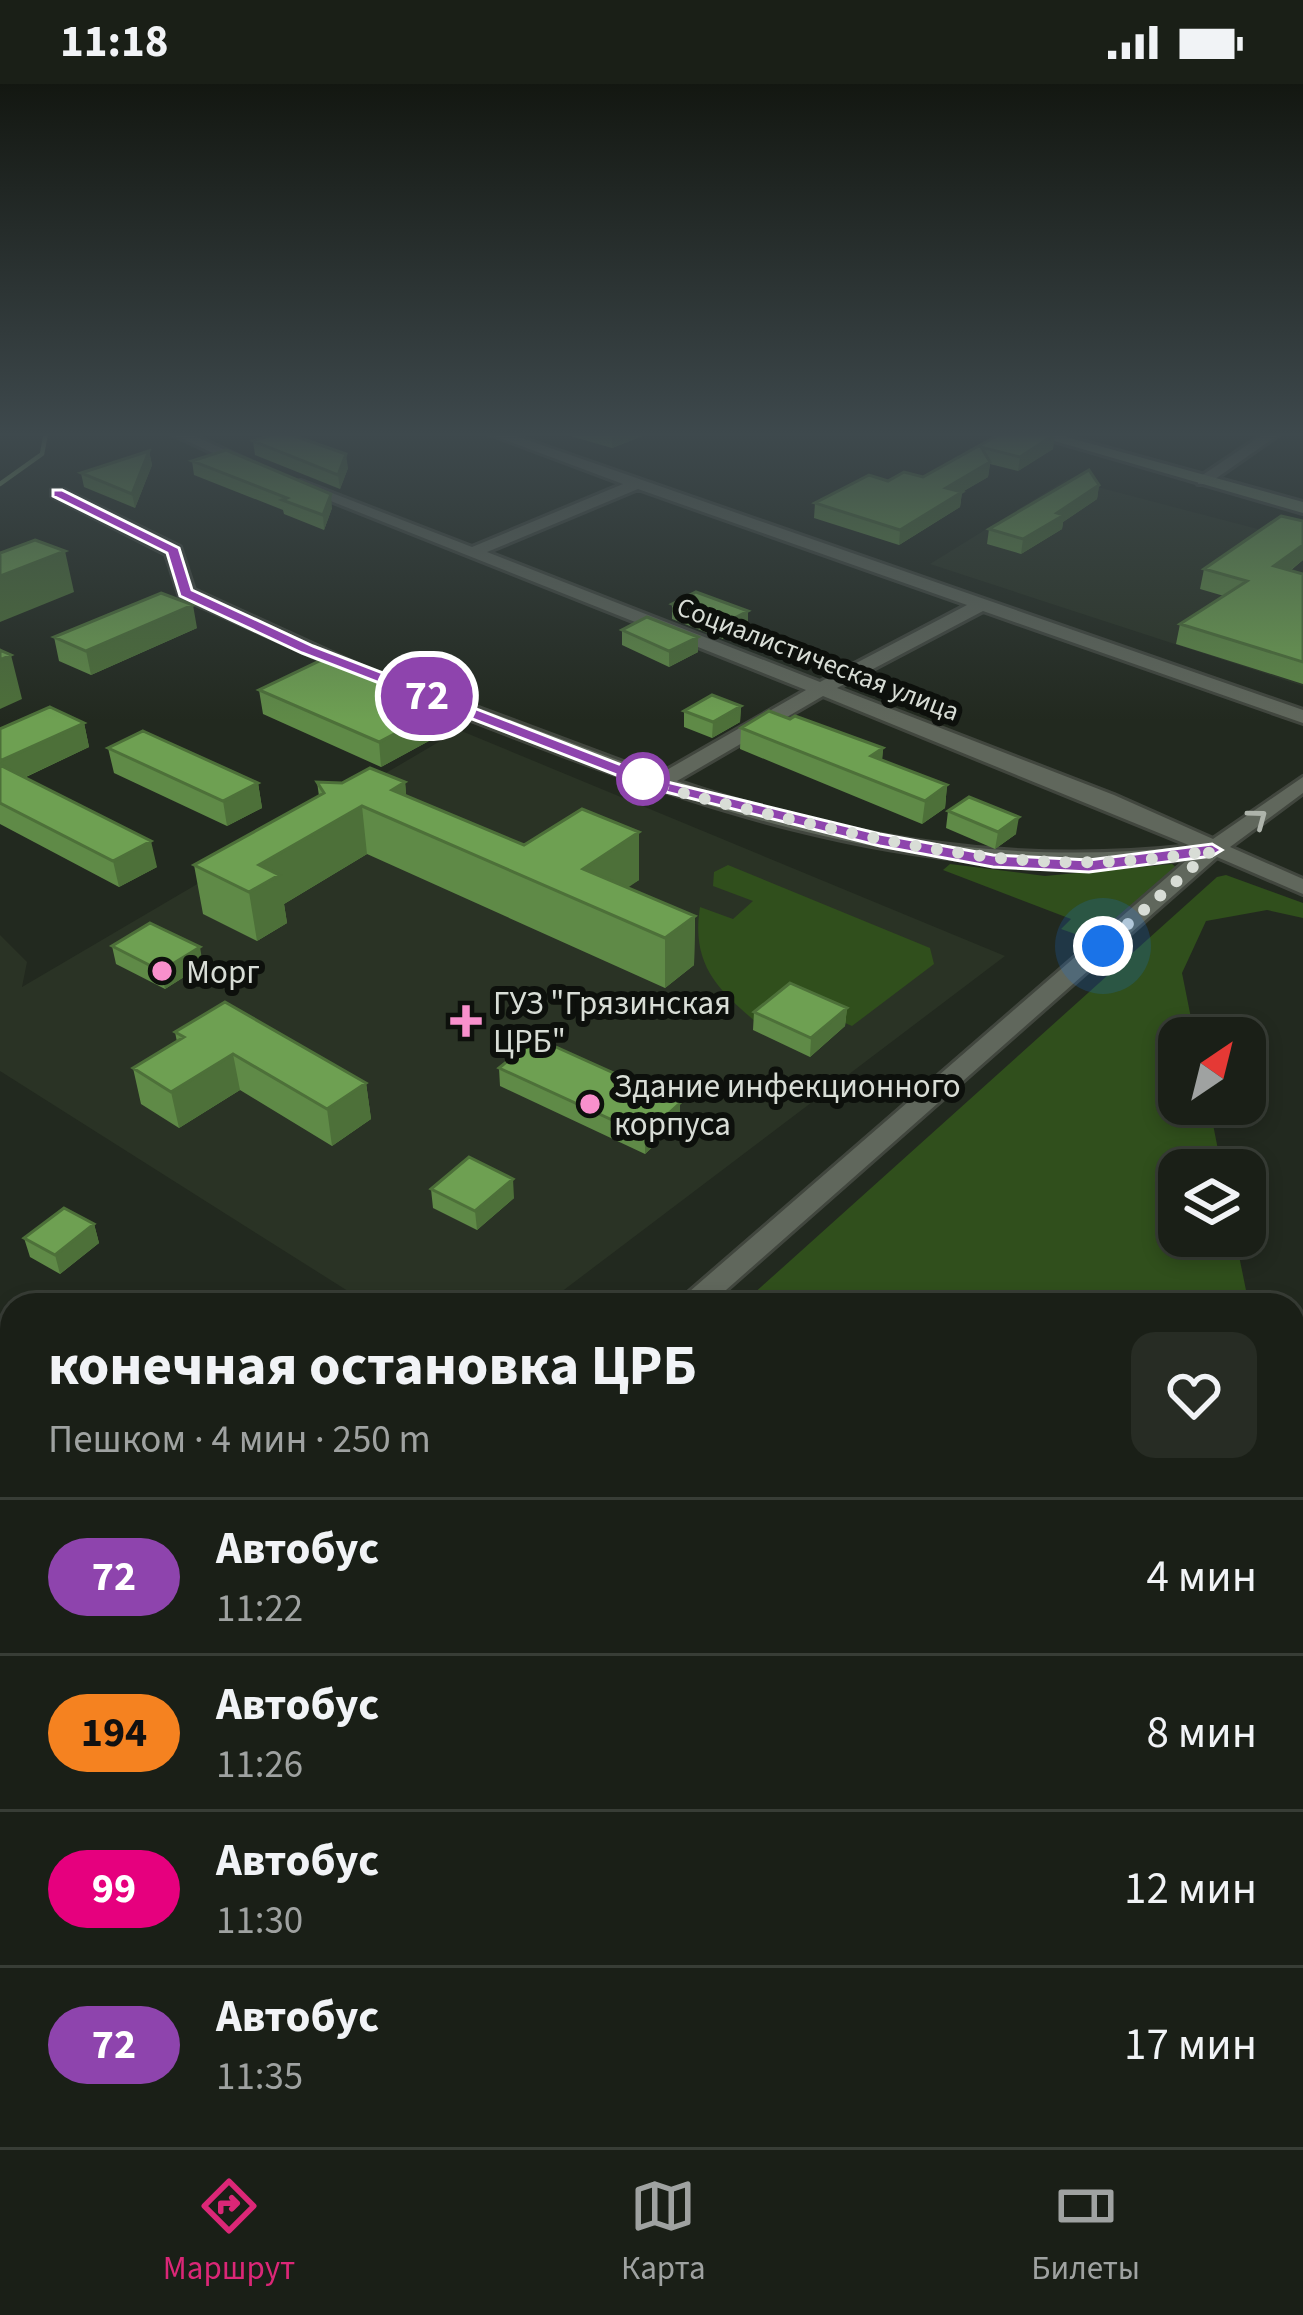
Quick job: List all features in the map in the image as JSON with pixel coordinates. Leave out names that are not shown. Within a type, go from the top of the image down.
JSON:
[{"type":"street","points":[[131,529],[174,551],[185,593],[308,649],[657,784],[880,840],[993,861],[1089,866],[1212,850]]},
{"type":"street","name":"Социалистическая улица","points":[[411,529],[1106,800],[1303,887]]},
{"type":"street","points":[[471,553],[528,529]]},
{"type":"street","points":[[770,529],[1303,717]]},
{"type":"street","points":[[657,784],[820,689],[982,604]]},
{"type":"street","points":[[703,1293],[1212,850],[1303,783]]},
{"type":"shaded area","points":[[986,529],[1258,529],[1303,541],[1303,686],[930,564]]},
{"type":"shaded area","name":"ГУЗ \"Грязинская ЦРБ\"","points":[[459,730],[1005,956],[560,1293],[351,1293],[0,1071],[0,935],[27,962],[22,987]]},
{"type":"green space","points":[[950,864],[1045,876],[1172,864],[1177,868],[1101,935],[1078,935],[1061,929],[1071,919],[943,870]]},
{"type":"green space","points":[[728,865],[930,948],[934,964],[852,1026],[788,998],[756,1022],[710,974],[699,944],[700,907],[733,919],[753,901],[713,886],[714,872]]},
{"type":"green space","points":[[1226,875],[1303,903],[1303,918],[1267,910],[1206,921],[1182,973],[1191,1017],[1158,1017],[1158,1125],[1213,1125],[1218,1149],[1158,1149],[1158,1257],[1239,1257],[1247,1293],[754,1293],[1217,877]]},
{"type":"building","points":[[990,529],[1040,529],[1023,539]]},
{"type":"building","points":[[1262,529],[1303,529],[1303,545],[1274,566],[1303,574],[1303,662],[1180,624],[1247,581],[1204,569]]},
{"type":"building","points":[[35,540],[65,551],[0,576],[0,553]]},
{"type":"building","points":[[696,592],[748,611],[723,624],[672,604]]},
{"type":"building","points":[[161,593],[193,605],[86,651],[54,637]]},
{"type":"building","points":[[647,617],[698,637],[669,651],[622,630]]},
{"type":"building","points":[[330,656],[449,705],[379,742],[259,690]]},
{"type":"building","points":[[712,695],[741,706],[713,722],[684,711]]},
{"type":"building","points":[[50,707],[84,723],[0,761],[0,729]]},
{"type":"building","points":[[769,711],[883,748],[871,756],[947,785],[925,801],[741,728]]},
{"type":"building","points":[[143,731],[258,783],[223,801],[108,748]]},
{"type":"building","points":[[0,765],[151,841],[113,861],[0,803]]},
{"type":"building","points":[[370,768],[405,782],[392,790],[524,845],[582,809],[639,832],[583,869],[695,916],[665,938],[362,806],[259,865],[279,875],[249,892],[194,865],[324,793],[317,782],[342,783]]},
{"type":"building","points":[[969,797],[1019,817],[998,832],[948,811]]},
{"type":"building","points":[[150,923],[200,947],[161,971],[112,946]]},
{"type":"building","points":[[790,983],[847,1008],[811,1038],[754,1012]]},
{"type":"building","points":[[225,1002],[366,1083],[327,1109],[233,1054],[171,1092],[133,1068],[184,1037],[175,1032]]},
{"type":"building","points":[[536,1038],[680,1103],[645,1135],[499,1068]]},
{"type":"building","points":[[469,1157],[513,1179],[475,1211],[431,1189]]},
{"type":"building","points":[[64,1208],[94,1224],[55,1255],[24,1238]]},
{"type":"bus line","name":"72","points":[[129,529],[174,551],[185,593],[308,649],[569,752],[710,800],[993,861],[1089,866],[1212,850]]},
{"type":"place","name":"Морг","points":[[162,971]]},
{"type":"place","name":"ГУЗ \"Грязинская ЦРБ\"","points":[[466,1021]]},
{"type":"place","name":"Здание инфекционного корпуса","points":[[590,1104]]},
{"type":"route","points":[[643,779],[710,800],[880,840],[993,861],[1089,866],[1212,850],[1103,946]]}]
